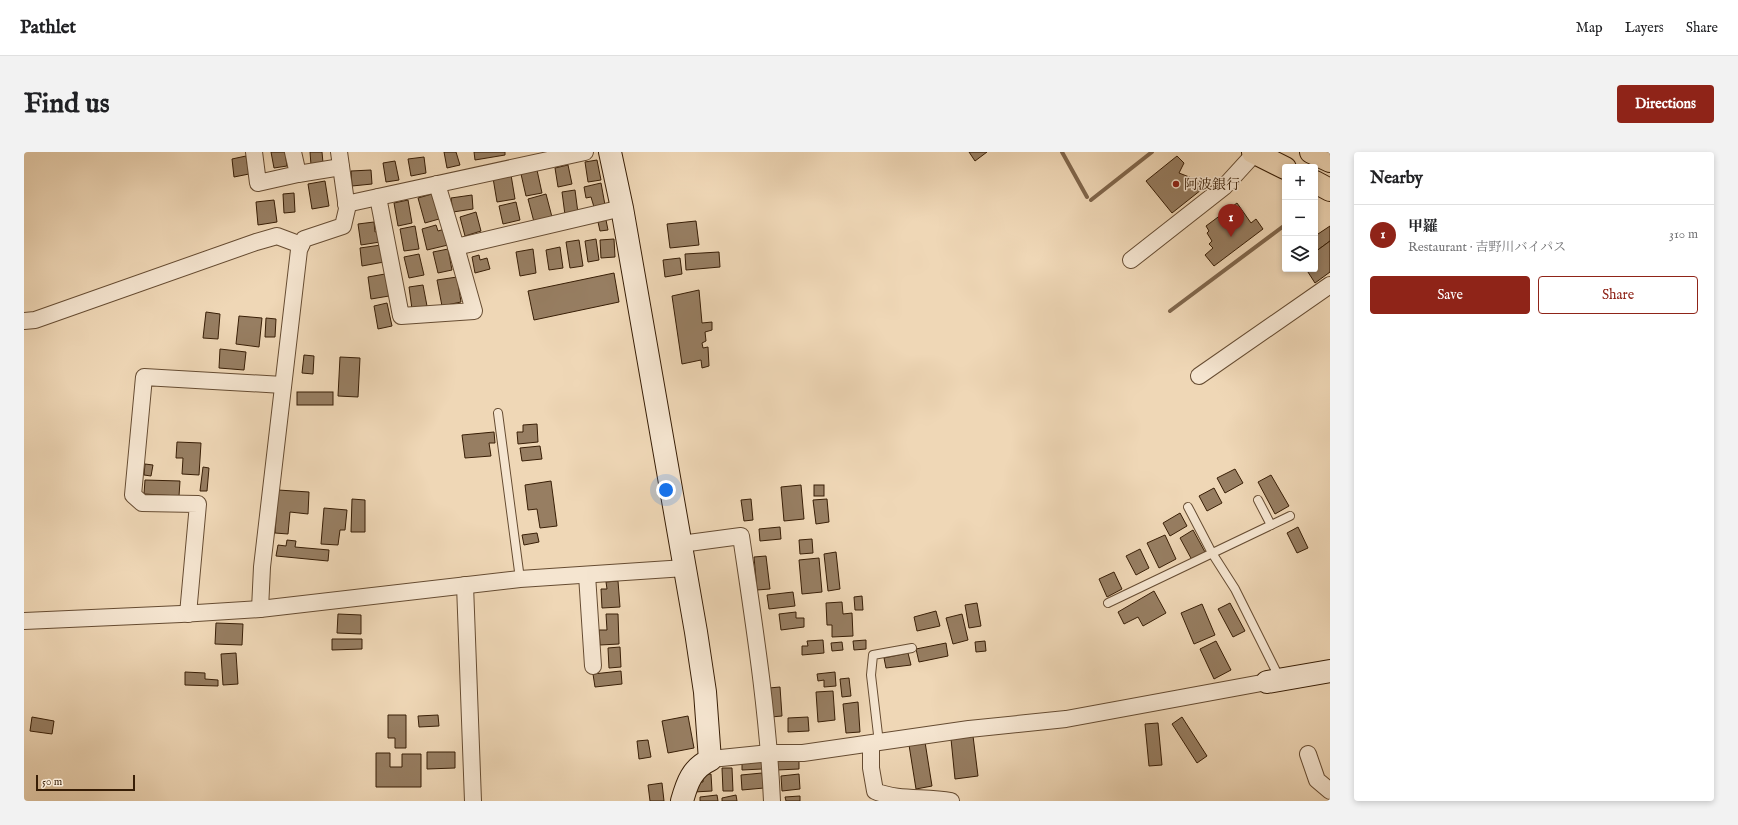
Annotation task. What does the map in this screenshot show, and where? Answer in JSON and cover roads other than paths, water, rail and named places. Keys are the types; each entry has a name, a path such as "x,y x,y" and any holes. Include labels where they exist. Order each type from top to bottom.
{"highway":[{"path":"1254,152 1282,166"},
{"path":"1311,152 1330,161"},
{"path":"1318,184 1330,190"}],"street":[{"path":"254,152 258,183 298,174 340,160 347,208 343,226 304,239 299,250 262,567 260,609"},
{"path":"293,152 298,174"},
{"path":"346,204 584,152"},
{"path":"610,152 622,208 685,568 705,692 711,759"},
{"path":"1131,260 1224,187 1254,152"},
{"path":"378,197 400,316 474,311 437,184"},
{"path":"456,248 622,208"},
{"path":"24,321 35,320 256,242 277,236 301,245"},
{"path":"1199,376 1330,285"},
{"path":"188,614 198,504 142,503 133,494 144,377 283,385"},
{"path":"681,544 741,536 757,642 770,753 772,801"},
{"path":"24,621 188,614 260,609 520,579 685,568"},
{"path":"587,574 593,666"},
{"path":"465,585 473,801"},
{"path":"682,801 686,786 694,771 711,759 770,753 803,753 969,729 1066,719 1330,671"},
{"path":"875,743 871,768 875,791 896,799 938,799 951,801"},
{"path":"1308,754 1317,780 1330,791"}],"lane":[{"path":"498,413 520,579"},
{"path":"1258,500 1272,525"},
{"path":"1188,507 1212,553 1234,589 1274,681"},
{"path":"1108,602 1290,516"},
{"path":"875,743 871,675 873,655 912,648"}],"waterway":[{"path":"1062,152 1087,197"},
{"path":"1091,200 1152,152"},
{"path":"1170,311 1282,227"}],"place":[{"name":"阿波銀行","path":"1176,184"},
{"name":"甲羅","path":"1231,237"}]}
